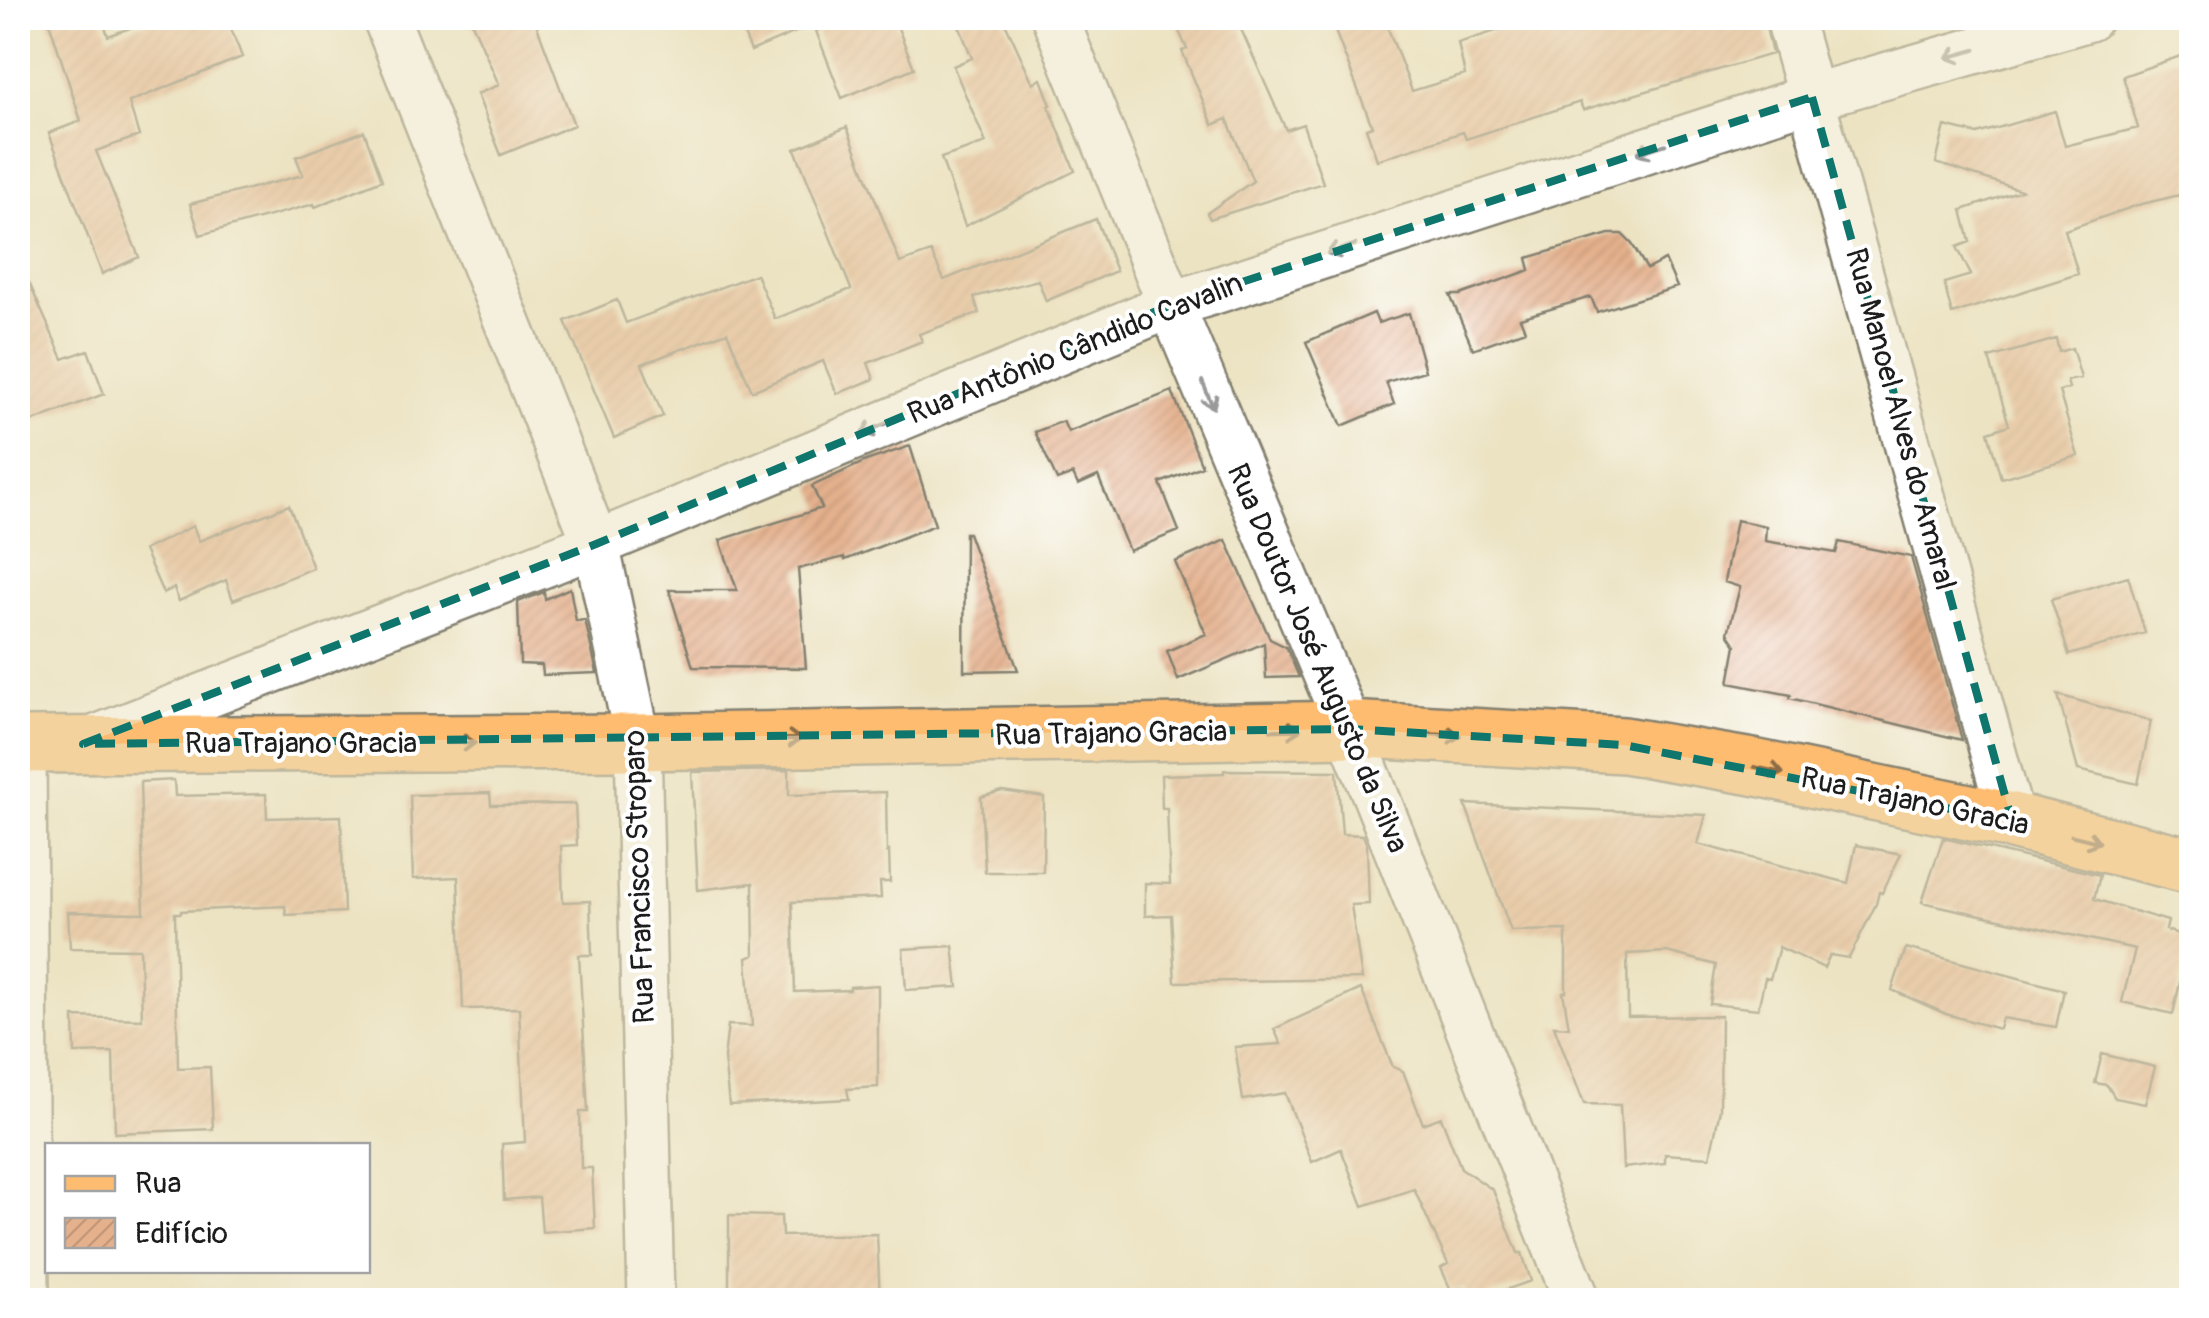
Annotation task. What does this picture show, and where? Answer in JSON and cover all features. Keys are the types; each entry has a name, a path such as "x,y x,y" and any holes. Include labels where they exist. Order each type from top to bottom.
{"main road":[{"name":"Rua Trajano Gracia","path":"20,745 638,742 1349,729 1624,745 1753,767 2012,821 2192,866"}],"street":[{"name":"Rua Francisco Stroparo","path":"386,18 596,544 638,742 651,1300"},
{"name":"Rua Doutor José Augusto da Silva","path":"1056,18 1349,729 1577,1300"},
{"name":"Rua Manoel Alves do Amaral","path":"1789,18 2012,821"},
{"name":"Rua Antônio Cândido Cavalin","path":"83,744 596,544 1171,304 1812,97 2088,18"},
{"path":"20,745 26,1300"}],"highlighted area":[{"path":"1812,97 2012,821 1624,745 1349,729 83,744 596,544 1171,305"}],"building":[{"path":"48,18 102,18 108,36 158,18 227,18 242,57 129,102 139,136 96,151 139,257 102,274 49,133 81,121"},
{"path":"470,18 534,18 574,125 501,155 477,94 499,85"},
{"path":"737,18 829,18 751,51"},
{"path":"849,18 894,18 914,68 842,98 816,31"},
{"path":"956,18 1003,18 1033,83 1041,79 1075,171 965,226 941,158 986,143 953,66 972,58"},
{"path":"1173,18 1236,18 1286,130 1303,124 1323,183 1210,219 1207,213 1253,181 1227,119 1213,125 1182,51 1187,49"},
{"path":"1330,18 1384,18 1412,91 1465,75 1458,43 1537,18 1764,18 1772,54 1583,110 1580,102 1466,139 1463,132 1377,160 1366,128 1372,126"},
{"path":"2192,52 2192,192 2138,205 2065,230 2078,274 1952,314 1944,283 1971,275 1957,247 1970,242 1962,210 2021,190 1936,163 1945,126 1977,134 2055,111 2065,146 2138,128 2123,76"},
{"path":"847,127 900,263 931,252 944,280 1096,219 1116,271 1046,301 1038,280 974,297 979,313 919,334 922,341 868,363 874,379 837,394 823,361 752,391 727,332 642,364 663,416 614,438 565,321 617,300 626,323 756,274 775,319 851,289 795,149"},
{"path":"364,131 382,180 315,207 314,204 200,235 190,204 303,175 296,157"},
{"path":"1609,234 1622,234 1647,269 1665,260 1677,287 1597,312 1591,297 1520,318 1525,330 1473,349 1450,295 1530,270 1527,258"},
{"path":"18,258 63,359 88,350 104,394 18,427"},
{"path":"1374,313 1378,323 1409,313 1425,371 1386,382 1394,404 1342,426 1306,342"},
{"path":"2056,339 2059,352 2072,348 2081,378 2067,381 2069,388 2059,391 2078,456 2001,478 1988,432 2009,425 1989,358"},
{"path":"1172,391 1202,466 1160,483 1179,531 1129,551 1098,476 1078,485 1073,474 1057,480 1035,432 1063,421 1068,432"},
{"path":"910,446 935,525 845,560 844,557 798,569 806,668 693,667 669,590 737,590 720,540 822,508 812,486"},
{"path":"289,505 313,568 233,600 226,580 179,601 174,588 163,593 144,550 193,526 199,541"},
{"path":"1736,520 1766,526 1765,541 1836,553 1839,542 1911,557 1962,740 1790,698 1791,695 1729,683 1736,645 1728,633 1740,587 1724,582"},
{"path":"968,533 1018,670 964,671"},
{"path":"1226,540 1270,639 1286,647 1299,677 1266,678 1264,643 1178,680 1167,651 1206,634 1175,562"},
{"path":"2128,576 2145,633 2069,655 2051,599"},
{"path":"570,588 576,621 585,620 597,673 543,675 542,665 520,664 518,602 544,592 545,599"},
{"path":"2058,695 2151,721 2138,784 2078,770"},
{"path":"789,770 789,795 886,792 890,882 880,882 881,898 792,902 795,992 878,985 878,1087 847,1089 849,1099 729,1105 724,1058 728,1025 752,1026 747,958 754,955 753,883 698,890 692,772"},
{"path":"1224,770 1337,771 1342,834 1363,835 1367,845 1369,904 1351,905 1362,979 1175,982 1171,915 1145,916 1145,883 1170,884 1167,808 1162,808 1161,775"},
{"path":"174,780 175,796 266,794 267,818 341,816 344,912 286,915 285,906 175,913 178,1068 210,1067 213,1129 115,1133 113,1052 75,1053 74,1017 142,1019 140,949 70,948 68,912 144,913 140,782"},
{"path":"1002,791 1044,797 1043,872 985,872 981,797"},
{"path":"490,793 491,805 575,804 577,845 561,846 563,902 590,901 592,955 579,955 588,1112 580,1112 581,1168 592,1168 595,1228 542,1232 539,1197 504,1200 502,1144 525,1142 519,1008 463,1009 458,877 413,879 410,795"},
{"path":"1465,804 1706,815 1698,844 1848,883 1856,845 1901,854 1849,958 1830,955 1824,968 1779,947 1770,979 1765,978 1758,1009 1710,1004 1716,965 1667,952 1627,954 1628,1017 1721,1016 1720,1109 1710,1157 1665,1154 1665,1163 1623,1168 1620,1105 1584,1104 1554,1026 1569,1027 1563,992 1566,930 1511,931"},
{"path":"1943,838 2100,875 2094,899 2168,921 2166,930 2190,938 2173,1014 2122,1002 2135,949 1922,902"},
{"path":"953,946 958,987 906,990 903,949"},
{"path":"1906,948 2064,990 2056,1027 2002,1018 1999,1029 1946,1014 1892,990"},
{"path":"1361,989 1393,1067 1403,1071 1423,1124 1441,1117 1461,1168 1493,1190 1531,1281 1477,1300 1469,1300 1463,1288 1451,1290 1441,1268 1448,1264 1414,1189 1363,1206 1341,1149 1312,1162 1285,1093 1243,1100 1235,1047 1281,1044 1274,1029"},
{"path":"2102,1054 2155,1067 2145,1104 2115,1098 2107,1085 2095,1083"},
{"path":"729,1215 781,1216 782,1236 877,1234 880,1300 729,1300"}]}
